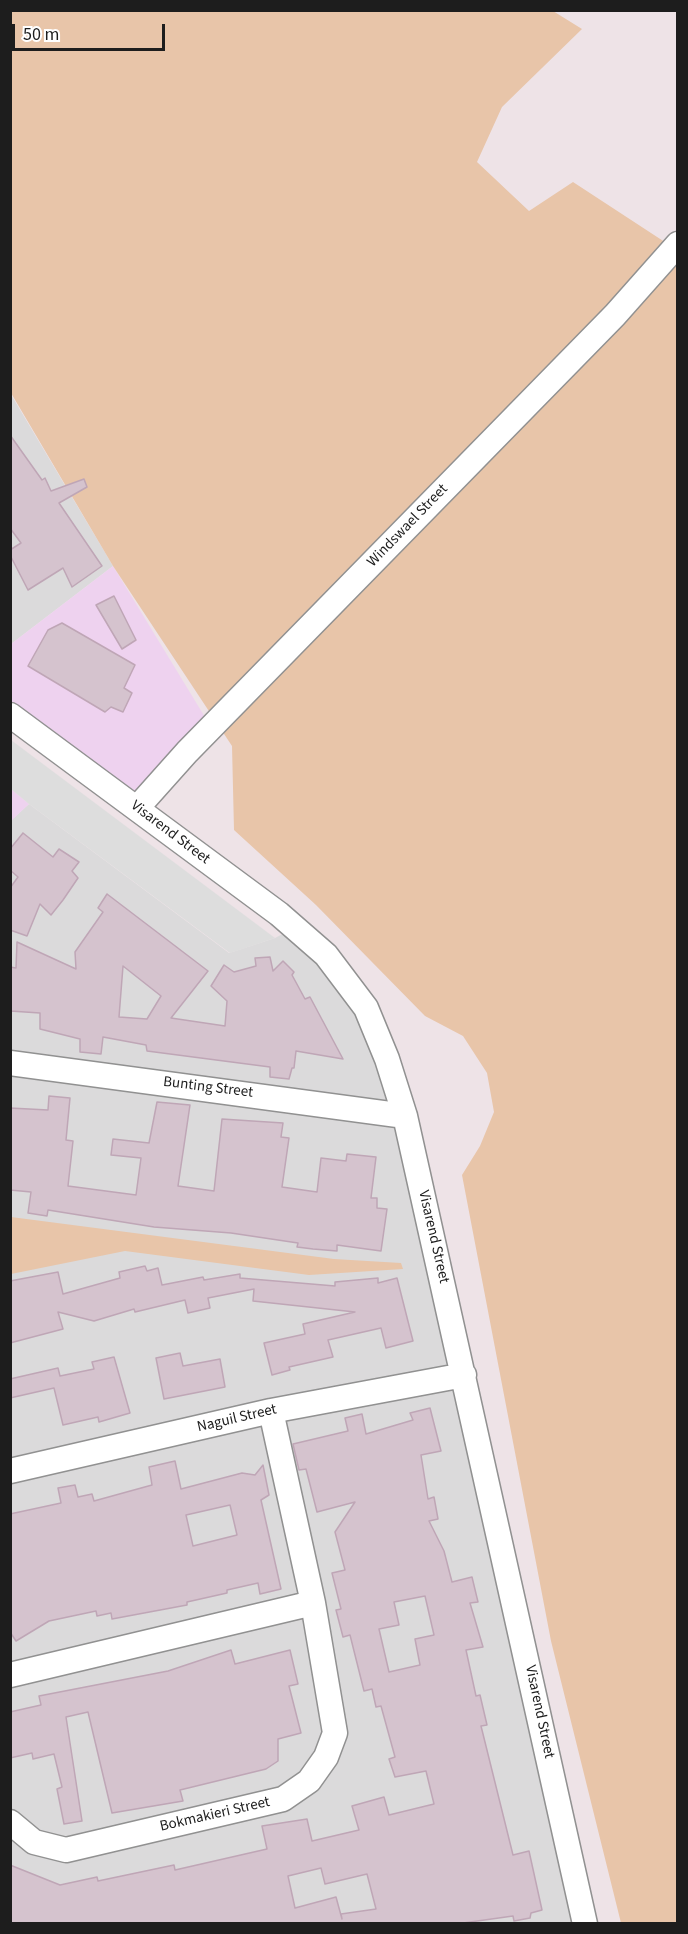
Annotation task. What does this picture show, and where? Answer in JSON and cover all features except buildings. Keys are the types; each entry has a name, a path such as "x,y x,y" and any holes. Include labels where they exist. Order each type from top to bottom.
{"street":[{"name":"Windswael Street","path":"137,808 187,752 615,315 678,244"},
{"name":"Visarend Street","path":"10,715 279,914 326,955 366,1008 387,1059 405,1116 585,1923"},
{"name":"Bunting Street","path":"10,1063 405,1116"},
{"name":"Naguil Street","path":"10,1471 270,1411 464,1375"},
{"name":"Bokmakieri Street","path":"10,1822 34,1842 66,1850 284,1799 309,1780 326,1757 334,1733 313,1603 270,1411"},
{"path":"10,1675 313,1603"}],"shaded area":[{"path":"10,11 553,11 582,29 502,107 477,162 529,211 573,182 677,250 677,1923 621,1923 551,1641 462,1175 480,1146 494,1112 487,1073 463,1036 425,1016 316,905 234,830 232,746 113,566 11,393"},
{"path":"10,393 113,566 11,644 10,644"},
{"path":"113,566 211,727 137,808 11,715 11,644"},
{"path":"10,740 275,938 230,953 29,804 11,789"},
{"path":"11,789 29,804 11,821"},
{"path":"29,804 229,953 275,938 294,928 387,1059 585,1923 11,1924 10,821"},
{"path":"11,1217 334,1259 401,1263 403,1269 309,1275 125,1251 11,1274"}]}
